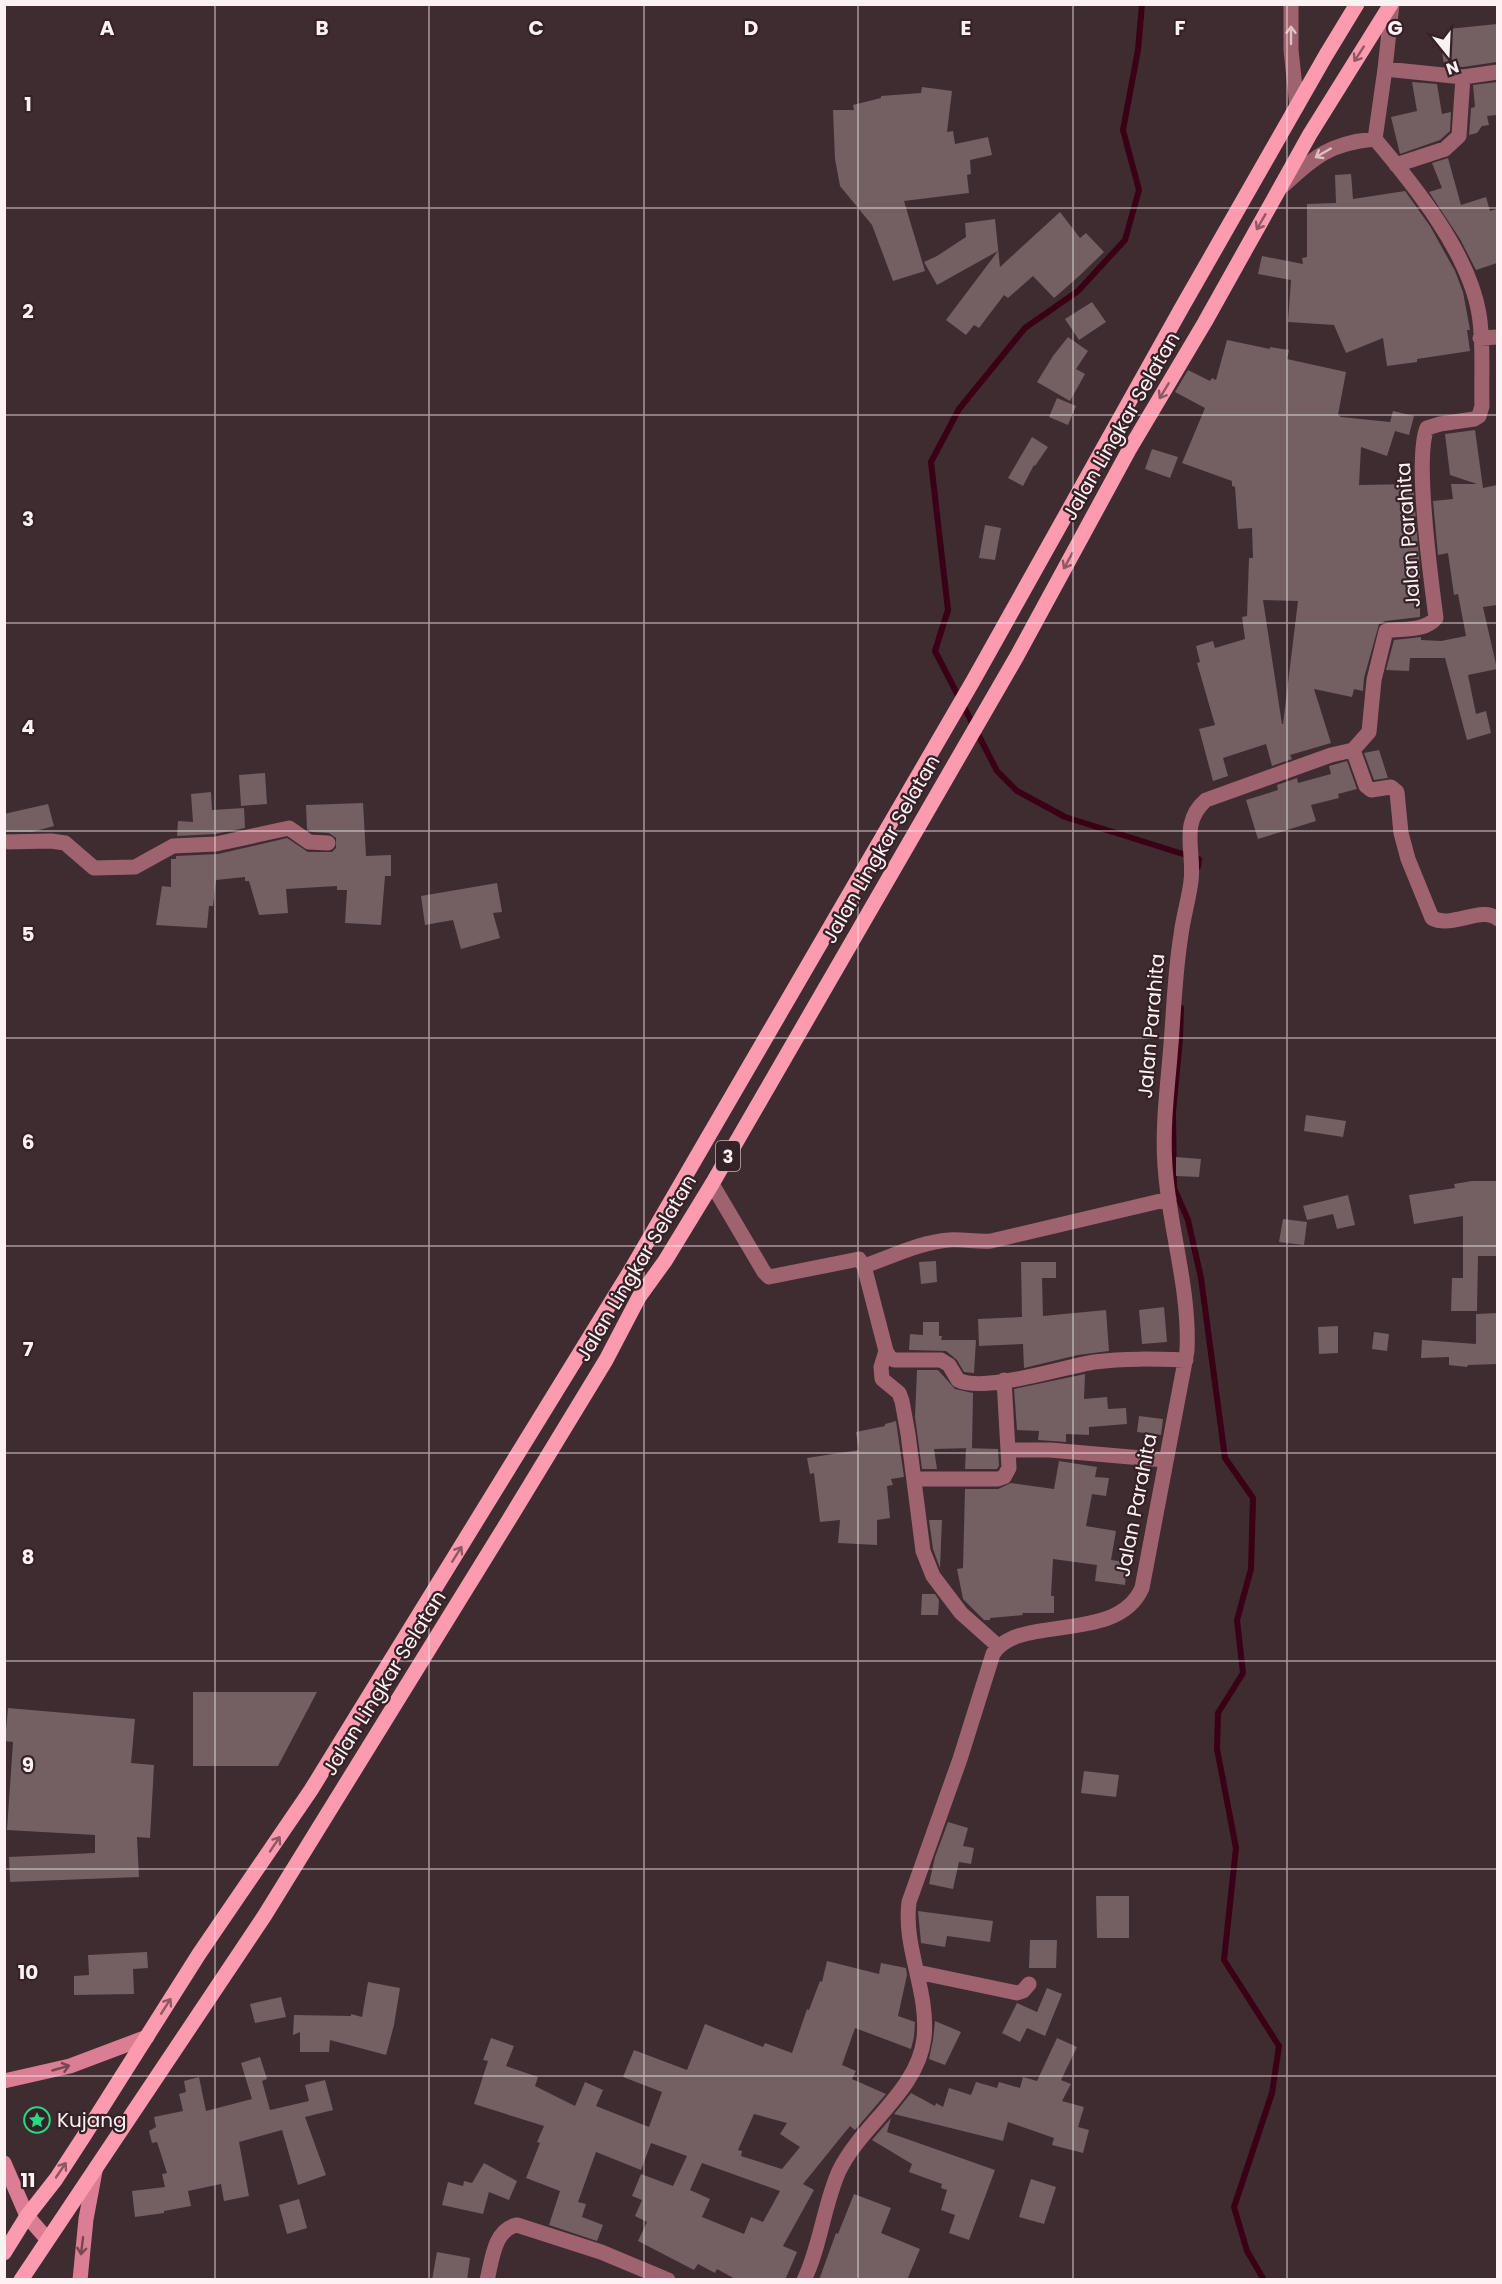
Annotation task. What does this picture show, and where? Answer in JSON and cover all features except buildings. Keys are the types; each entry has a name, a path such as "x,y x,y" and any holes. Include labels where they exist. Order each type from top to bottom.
{"main road":[{"name":"Jalan Lingkar Selatan","path":"4,2253 27,2216 56,2179 199,1954 317,1780 561,1384 689,1170 973,681 1153,358 1357,4"},
{"name":"Jalan Lingkar Selatan","path":"21,2280 95,2171 127,2117 264,1915 334,1804 600,1370 639,1297 665,1261 712,1184 1017,656 1129,450 1346,74 1391,4"},
{"path":"689,1170 712,1184"}],"street":[{"path":"1291,4 1291,50 1297,106"},
{"path":"1281,188 1307,163 1338,145 1353,141 1375,140 1391,4"},
{"path":"1385,69 1463,76 1497,72"},
{"path":"1396,165 1445,149 1459,136 1463,76"},
{"name":"Jalan Parahita","path":"998,1646 1011,1638 1109,1617 1130,1606 1142,1588 1186,1360 1188,1323 1169,1199 1164,1142 1167,1079 1180,934 1191,883 1190,822 1206,800 1331,755 1353,750 1369,732 1374,680 1386,631 1414,628 1431,623 1436,618 1423,476 1424,435 1427,428 1434,425 1474,419 1479,416 1482,406 1479,313 1469,282 1455,252 1418,192 1375,140"},
{"path":"1480,338 1497,337"},
{"path":"1353,750 1366,786 1371,790 1391,787 1397,792 1401,833 1408,859 1432,918 1449,922 1492,914 1497,919"},
{"path":"4,842 65,843 94,868 135,867 173,846 216,844 289,828 309,842 328,843"},
{"path":"712,1184 769,1277 859,1259 864,1266 886,1351 894,1360 933,1359 945,1362 958,1380 964,1383 1004,1380 1109,1360 1186,1360"},
{"path":"864,1266 927,1244 951,1240 971,1243 992,1241 1169,1199"},
{"path":"804,2280 839,2171 866,2132 902,2088 921,2053 925,2022 908,1927 911,1891 938,1823 993,1654 998,1646 962,1613 933,1575 923,1551 908,1434 899,1393 882,1379 881,1367 886,1351"},
{"path":"914,1479 998,1479 1004,1477 1009,1468 1004,1380"},
{"path":"1008,1450 1050,1450 1165,1460"},
{"path":"917,1972 1017,1993 1023,1991 1029,1984"},
{"path":"4,2081 70,2066 147,2037"},
{"path":"4,2163 27,2216 47,2239"},
{"path":"80,2280 86,2219 95,2171"},
{"path":"487,2280 502,2233 517,2225 601,2252 668,2280"}],"waterway":[{"path":"1142,4 1138,50 1123,130 1139,190 1125,240 1078,291 1025,328 959,409 931,462 948,610 935,651 997,771 1017,791 1065,817 1199,859 1198,867"},
{"path":"1181,1008 1173,1112 1174,1188 1188,1220 1201,1278 1225,1458 1253,1498 1251,1569 1237,1620 1243,1673 1218,1713 1217,1749 1236,1848 1224,1960 1279,2046 1272,2093 1234,2207 1247,2251 1264,2280"}],"place":[{"name":"Kujang","path":"37,2120"}]}
